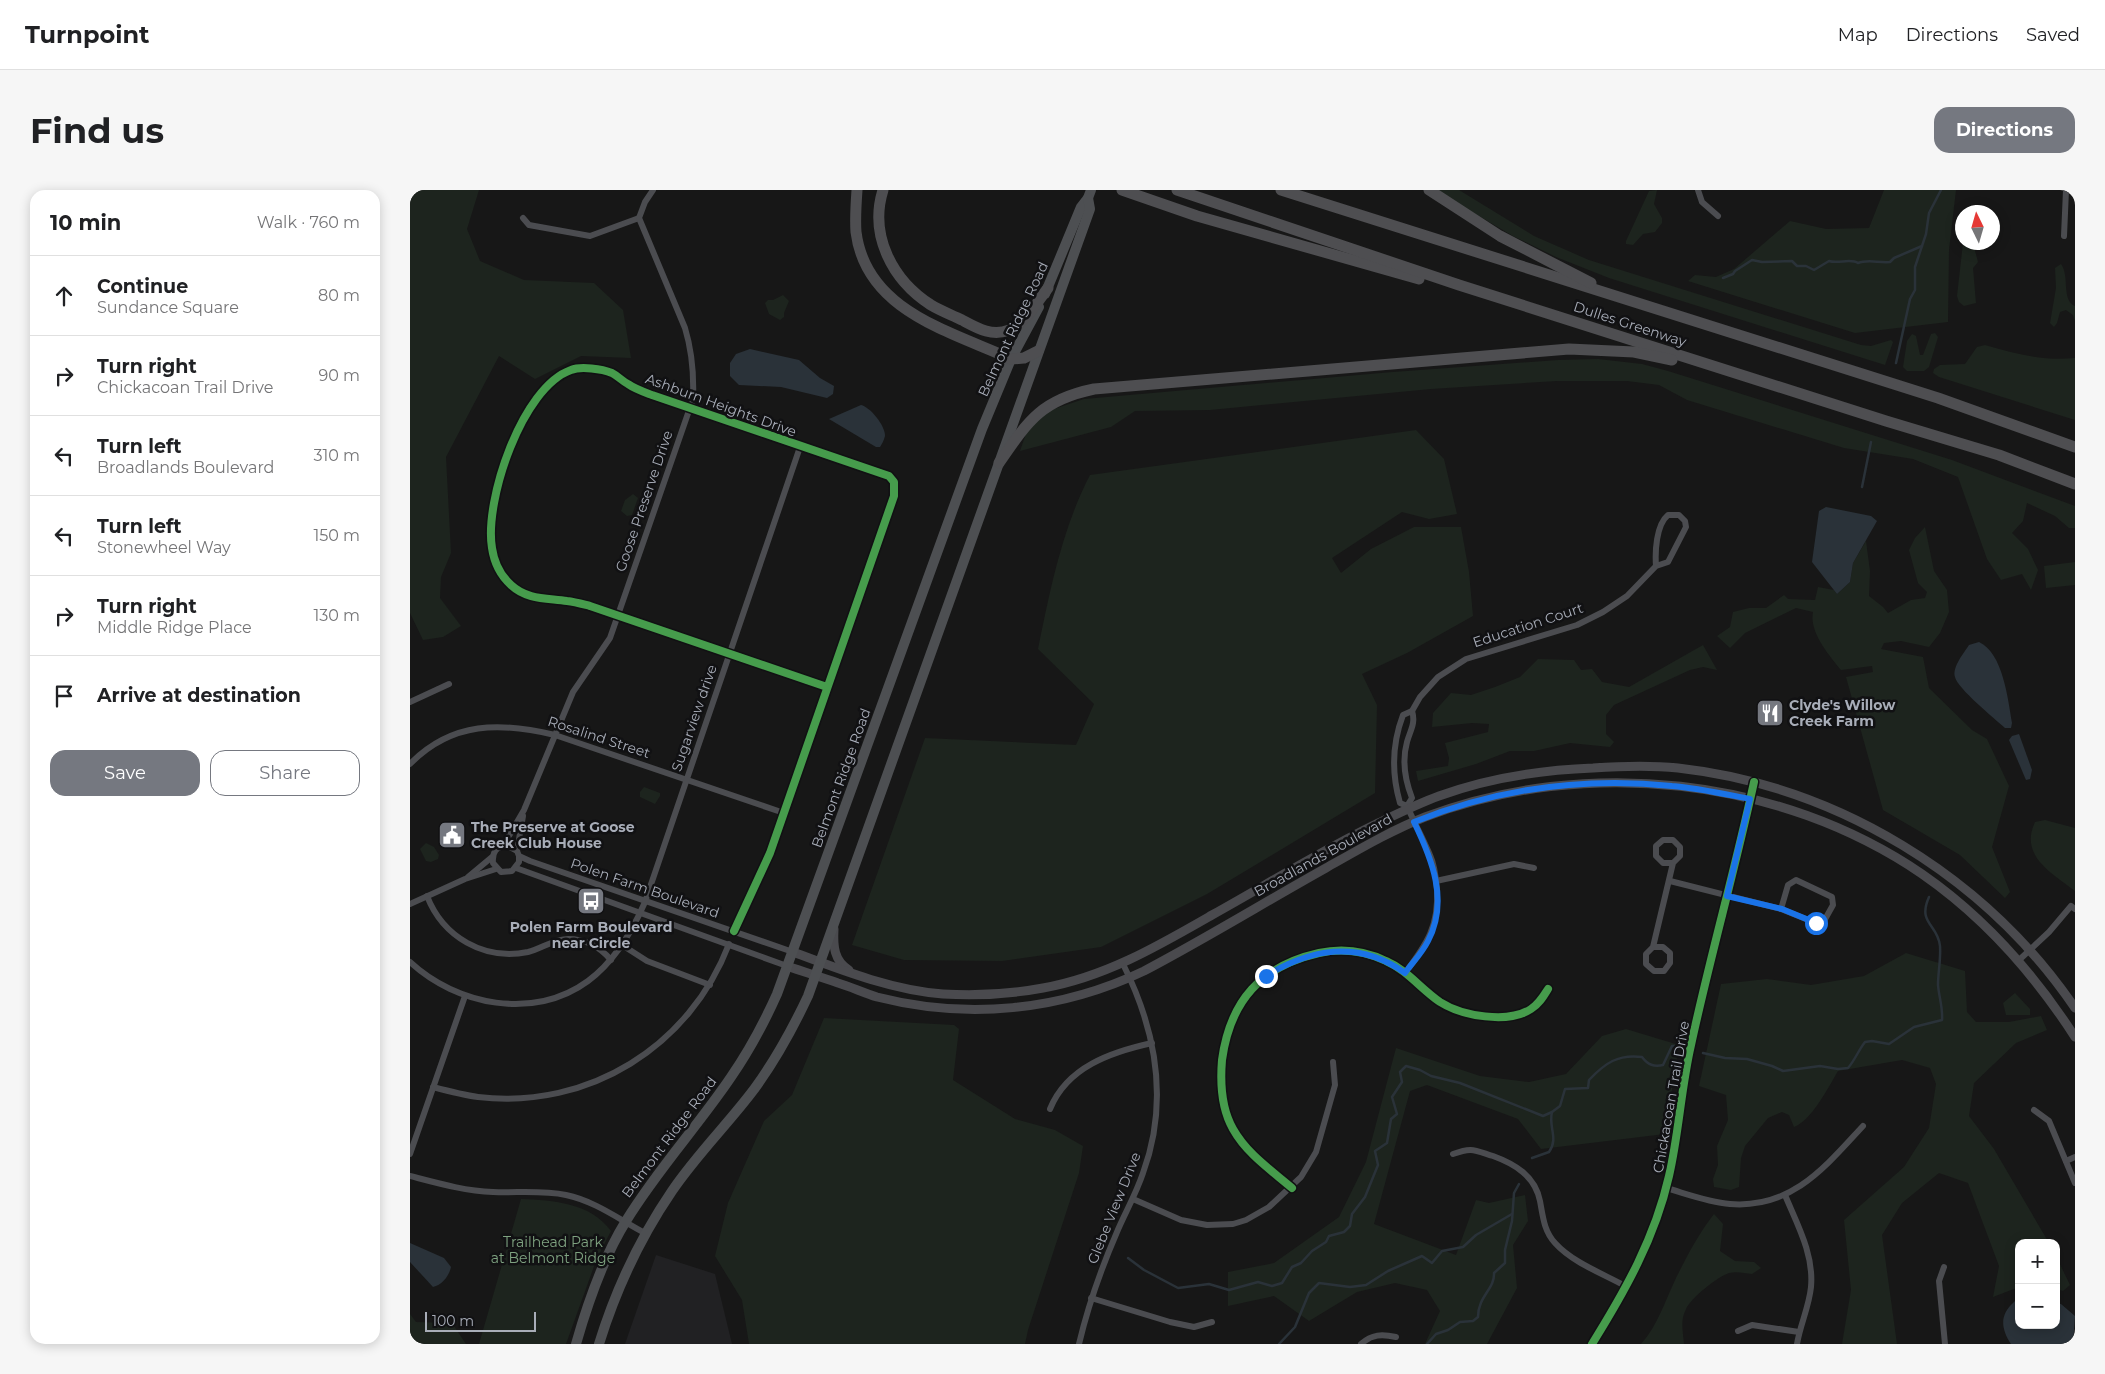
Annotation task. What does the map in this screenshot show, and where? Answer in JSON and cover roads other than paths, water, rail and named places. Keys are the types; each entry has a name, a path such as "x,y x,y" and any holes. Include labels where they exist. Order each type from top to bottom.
{"highway":[{"path":"857,190 856,232 860,250 880,288 896,304 918,318 1011,359 1024,358 1038,351"},
{"path":"883,190 879,219 881,238 885,251 898,275 931,305 983,330 1003,332 1019,324 1048,288"},
{"path":"1122,190 1197,216 1426,281 1459,285"},
{"name":"Dulles Greenway","path":"1177,190 1459,285 1999,455 2075,484"},
{"name":"Dulles Greenway","path":"1281,190 1938,398 2075,447"},
{"path":"1429,190 1500,236 1614,296"},
{"path":"999,463 1025,426 1040,411 1077,392 1108,387 1569,349 1634,352 1666,358 1798,393"},
{"path":"1938,398 2004,415 2075,442"}],"main road":[{"name":"Belmont Ridge Road","path":"576,1344 597,1282 625,1222 664,1163 731,1078 767,1017 793,952 982,429 1011,359 1048,288 1081,207 1090,194"},
{"name":"Belmont Ridge Road","path":"599,1344 611,1307 645,1233 673,1189 755,1088 794,1025 816,976 880,791 1090,209 1090,194"},
{"name":"Broadlands Boulevard","path":"793,952 891,985 936,993 993,994 1044,988 1070,982 1123,964 1318,855 1408,808 1437,797 1488,782 1536,772 1631,766 1678,768 1754,782 1832,808 1920,855 1942,870 1982,904 2030,950 2056,980 2075,1008"},
{"name":"Broadlands Boulevard","path":"787,966 875,996 947,1009 992,1010 1049,1003 1077,996 1129,978 1172,956 1373,842 1414,822 1500,795 1590,783 1671,786 1750,799 1818,820 1875,847 1922,874 1984,926 2018,961 2049,998 2075,1037"},
{"path":"834,924 833,943 836,956 844,967 856,974"}],"street":[{"path":"523,218 530,225 590,236 639,218 652,190"},
{"path":"1698,190 1702,202 1718,216"},
{"path":"2064,236 2066,190"},
{"name":"Goose Preserve Drive","path":"524,810 573,692 610,638 693,399 694,375 690,345 685,328 639,218"},
{"name":"Ashburn Heights Drive","path":"734,931 762,873 784,813 895,488 894,482 888,476 689,408 629,385 612,373 591,369 572,369 554,379 538,396 520,425 503,466 493,509 491,537 495,564 510,584 524,594 538,598 574,602 618,615 827,687"},
{"name":"Sugarview drive","path":"640,912 800,446"},
{"name":"Education Court","path":"1408,808 1400,803 1397,792 1394,754 1396,735 1403,715 1412,711 1430,685 1450,668 1466,659 1556,632 1588,620 1627,596 1656,566 1668,562 1686,527 1685,521 1679,515 1668,515 1662,521 1655,555 1656,566"},
{"path":"410,702 449,684"},
{"path":"1405,973 1422,951 1433,928 1438,903 1436,881 1430,856 1408,808 1412,798 1406,778 1405,753 1415,720 1412,711"},
{"name":"Rosalind Street","path":"410,764 425,750 446,738 470,730 506,726 527,728 555,735 784,813"},
{"name":"Chickacoan Trail Drive","path":"1592,1344 1627,1287 1654,1228 1666,1188 1675,1148 1690,1046 1754,782"},
{"path":"410,904 466,879 502,846 524,810"},
{"path":"516,868 524,810"},
{"name":"Polen Farm Boulevard","path":"502,846 508,846 518,854 645,902 793,952"},
{"path":"492,857 496,869"},
{"path":"1653,947 1663,947 1670,953 1670,963 1664,971 1654,971 1646,964 1646,954 1653,947 1673,863"},
{"path":"1436,881 1514,864 1534,868"},
{"name":"Polen Farm Boulevard","path":"466,879 496,869 506,872 516,868 787,966"},
{"path":"1670,881 1782,909 1816,923 1821,923 1827,918 1834,901 1829,894 1796,880 1788,885 1782,909"},
{"path":"426,896 432,910 444,925 462,940 476,948 494,953 515,954 536,950 558,940 575,939 598,947 611,960"},
{"path":"2018,961 2073,908"},
{"path":"410,962 425,976 465,996 498,1004 552,998 587,982 611,960 637,923 640,912"},
{"path":"433,1087 478,1097 522,1097 572,1090 616,1072 654,1047 688,1014 710,985 720,967 729,944"},
{"path":"622,945 647,961 710,985"},
{"path":"1292,1188 1245,1146 1232,1127 1224,1106 1221,1079 1228,1030 1237,1008 1250,990 1266,976 1285,966 1316,954 1347,951 1368,954 1387,961 1442,1003 1468,1014 1482,1016 1509,1016 1530,1010 1540,1001 1548,989"},
{"name":"Glebe View Drive","path":"1079,1344 1092,1298 1108,1253 1133,1199 1146,1165 1154,1130 1157,1086 1152,1043 1145,1016 1123,964"},
{"path":"410,1154 465,996"},
{"path":"1050,1109 1056,1095 1072,1078 1086,1067 1125,1049 1152,1043"},
{"path":"1133,1199 1181,1220 1200,1224 1221,1225 1239,1222 1258,1215 1292,1188 1309,1165 1321,1138 1335,1085 1333,1062"},
{"path":"2034,1110 2049,1122 2075,1183"},
{"path":"1666,1188 1715,1202 1730,1204 1760,1202 1785,1195 1820,1172 1863,1126"},
{"path":"1453,1154 1468,1148 1517,1166 1532,1181 1544,1222 1554,1241 1569,1256 1627,1287"},
{"path":"2066,1161 2075,1157"},
{"path":"410,1176 445,1185 491,1192 566,1195 598,1207 645,1233"},
{"path":"1785,1195 1810,1261 1811,1289 1797,1344"},
{"path":"1944,1267 1939,1280 1946,1344"},
{"path":"1092,1298 1186,1326 1194,1327 1212,1322"},
{"path":"1738,1331 1752,1325 1799,1332"},
{"path":"1361,1344 1375,1336 1384,1334 1396,1337"}],"waterway":[{"path":"1896,363 1910,299 1915,290 1915,267 1926,234 1929,213 1941,190"},
{"path":"1723,278 1733,274 1752,260 1762,262 1792,261 1797,266 1806,266 1814,270 1829,261 1852,261 1858,263 1866,261 1890,262 1894,258 1922,246"},
{"path":"1862,487 1871,442"},
{"path":"1703,1053 1725,1058 1747,1059 1783,1071 1820,1066 1838,1069 1848,1068 1865,1042 1872,1041 1889,1044 1914,1027 1942,1020 1938,985 1940,946 1936,933 1925,913 1929,897"},
{"path":"1532,1158 1549,1152 1552,1147 1552,1112 1560,1106 1565,1089 1588,1088 1589,1080 1595,1074 1606,1064 1619,1058 1642,1057 1651,1065 1663,1065 1672,1046 1677,1046"},
{"path":"1128,1258 1144,1270 1178,1288 1209,1284 1229,1290 1258,1282 1272,1286 1282,1283 1292,1267 1301,1263 1312,1251 1326,1242 1329,1236 1344,1232 1350,1226 1352,1214 1365,1197 1378,1165 1375,1151 1387,1143 1391,1119 1397,1114 1392,1097 1402,1082 1400,1072 1406,1066 1431,1076 1460,1083 1543,1116 1552,1112"},
{"path":"1427,1344 1436,1334 1448,1330 1460,1322 1473,1321 1478,1317 1481,1304 1494,1279 1494,1273 1505,1263 1505,1250 1512,1221 1514,1193 1519,1184"},
{"path":"1279,1344 1295,1327 1309,1293 1319,1283 1350,1287 1366,1285 1388,1271 1422,1256 1432,1263 1442,1251 1463,1247 1476,1235 1512,1214"}],"place":[{"name":"Clyde's Willow Creek Farm","path":"1770,713"},
{"name":"The Preserve at Goose Creek Club House","path":"452,835"},
{"name":"Polen Farm Boulevard near Circle","path":"591,901"}],"park label":[{"name":"Trailhead Park at Belmont Ridge","path":"553,1250"}]}
